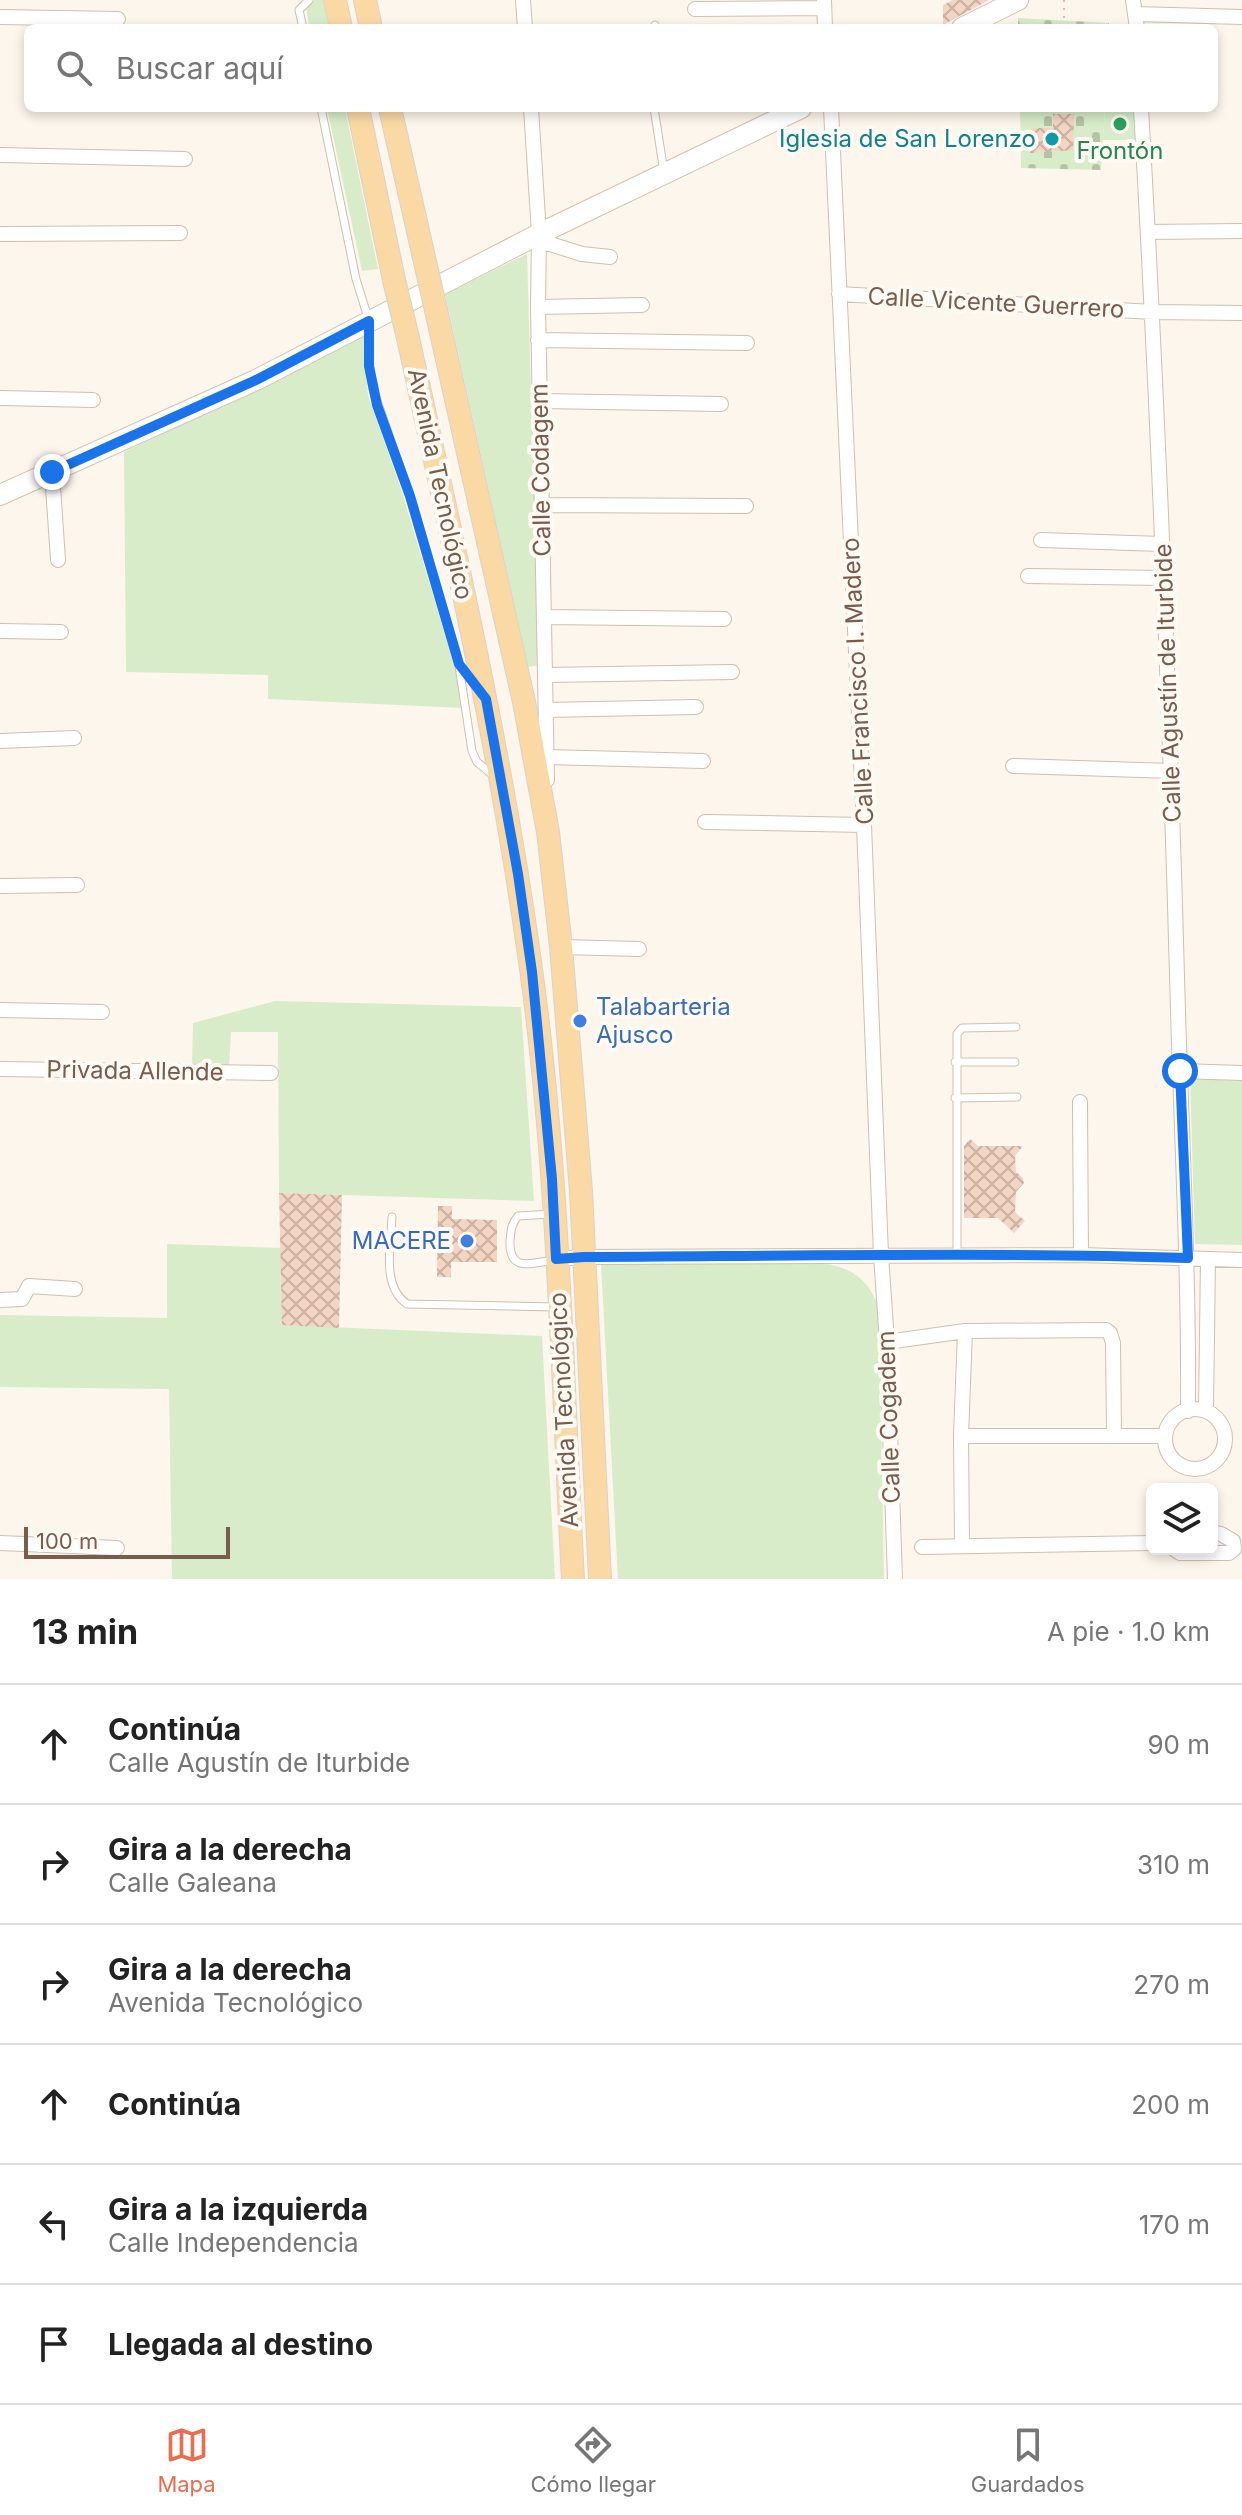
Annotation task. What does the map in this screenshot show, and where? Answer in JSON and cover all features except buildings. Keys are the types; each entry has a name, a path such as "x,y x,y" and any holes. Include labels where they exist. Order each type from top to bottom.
{"main road":[{"path":"335,0 340,24"},
{"path":"365,0 370,24"},
{"name":"Avenida Tecnológico","path":"359,112 486,699 532,972 554,1214 573,1579"},
{"name":"Avenida Tecnológico","path":"391,112 524,702 548,832 561,947 581,1191 600,1579"}],"street":[{"path":"523,0 525,24"},
{"path":"970,24 1018,0"},
{"path":"695,9 824,4 825,24"},
{"path":"1135,14 1242,17"},
{"path":"0,17 118,19"},
{"name":"Calle Codagem","path":"531,112 539,239 538,340 548,832"},
{"path":"0,495 256,380 793,112"},
{"name":"Calle Francisco I. Madero","path":"831,112 881,1255"},
{"name":"Calle Agustín de Iturbide","path":"1141,112 1153,312 1172,771 1188,1258 1188,1411"},
{"path":"0,155 185,159"},
{"path":"1148,232 1242,231"},
{"path":"0,234 180,233"},
{"path":"539,239 582,254 610,257"},
{"name":"Calle Vicente Guerrero","path":"839,294 1153,312 1242,313"},
{"path":"538,307 642,305"},
{"path":"538,340 747,343"},
{"path":"0,398 93,400"},
{"path":"540,401 721,404"},
{"path":"52,472 58,560"},
{"path":"541,505 746,506"},
{"path":"1041,540 1162,544"},
{"path":"1028,576 1163,578"},
{"path":"544,617 724,619"},
{"path":"0,631 61,632"},
{"path":"546,675 732,672"},
{"path":"546,710 696,707"},
{"path":"0,741 74,738"},
{"path":"546,757 703,761"},
{"path":"1013,766 1172,771"},
{"path":"705,822 864,825"},
{"path":"0,886 77,885"},
{"path":"561,947 639,949"},
{"path":"0,1010 102,1012"},
{"name":"Privada Allende","path":"0,1069 271,1073"},
{"path":"1180,1071 1242,1073"},
{"path":"1080,1102 1081,1255"},
{"name":"Calle Cogadem","path":"881,1255 895,1579"},
{"path":"556,1259 1081,1255 1242,1260"},
{"path":"1206,1410 1188,1411 1172,1420 1165,1436 1173,1460 1187,1468 1196,1469 1212,1464 1218,1459 1224,1440 1222,1426 1206,1410 1208,1259"},
{"path":"0,1300 22,1299 29,1286 75,1289"},
{"path":"887,1342 965,1331 1106,1330 1113,1343 1114,1436"},
{"path":"962,1546 961,1436 965,1331"},
{"path":"961,1436 1165,1436"},
{"path":"1224,1440 1242,1440"},
{"path":"1218,1534 1239,1546 1229,1553 1218,1553"},
{"path":"0,1543 117,1548"},
{"path":"922,1547 1146,1543"}],"lane":[{"path":"302,24 299,10 309,0"},
{"path":"322,112 356,279 369,321 369,366 373,389 410,496 459,664 472,751 482,768 501,781"},
{"path":"655,112 664,175"},
{"path":"459,664 486,699"},
{"path":"957,1255 955,1041 962,1028 1016,1027"},
{"path":"955,1062 1015,1062"},
{"path":"955,1098 1017,1097"},
{"path":"554,1214 518,1216 512,1222 510,1256 522,1264 556,1259"},
{"path":"392,1217 390,1273 399,1299 407,1304 559,1307"}],"path":[{"path":"1064,0 1064,24"}],"green space":[{"path":"304,0 323,0 328,24 309,24"},
{"path":"1018,18 1109,23 1109,24 1018,24"},
{"path":"328,112 346,112 378,269 362,271"},
{"path":"1020,112 1105,112 1101,170 1021,168"},
{"name":"Frontón","path":"1105,112 1135,112 1136,140 1103,140"},
{"path":"527,254 539,665 528,667 445,294"},
{"path":"364,336 368,396 400,486 454,665 463,708 268,699 268,675 126,672 124,452"},
{"path":"275,1001 521,1007 534,1201 279,1193 278,1032 231,1032 229,1067 192,1067 193,1023"},
{"path":"1190,1079 1242,1081 1242,1245 1195,1244"},
{"path":"167,1244 281,1248 283,1325 542,1336 555,1579 172,1579 169,1389 0,1387 0,1315 167,1318"},
{"path":"601,1264 827,1264 853,1273 865,1283 879,1307 884,1579 618,1579"}],"place":[{"name":"Frontón","path":"1120,124"},
{"name":"Iglesia de San Lorenzo","path":"1052,139"},
{"name":"Talabarteria Ajusco","path":"580,1021"},
{"name":"MACERE","path":"467,1241"}],"route":[{"path":"52,472 256,380 369,321 369,366 377,405 410,496 459,664 486,699 518,874 532,972 552,1179 556,1259 881,1255 1188,1258 1180,1071"}]}
